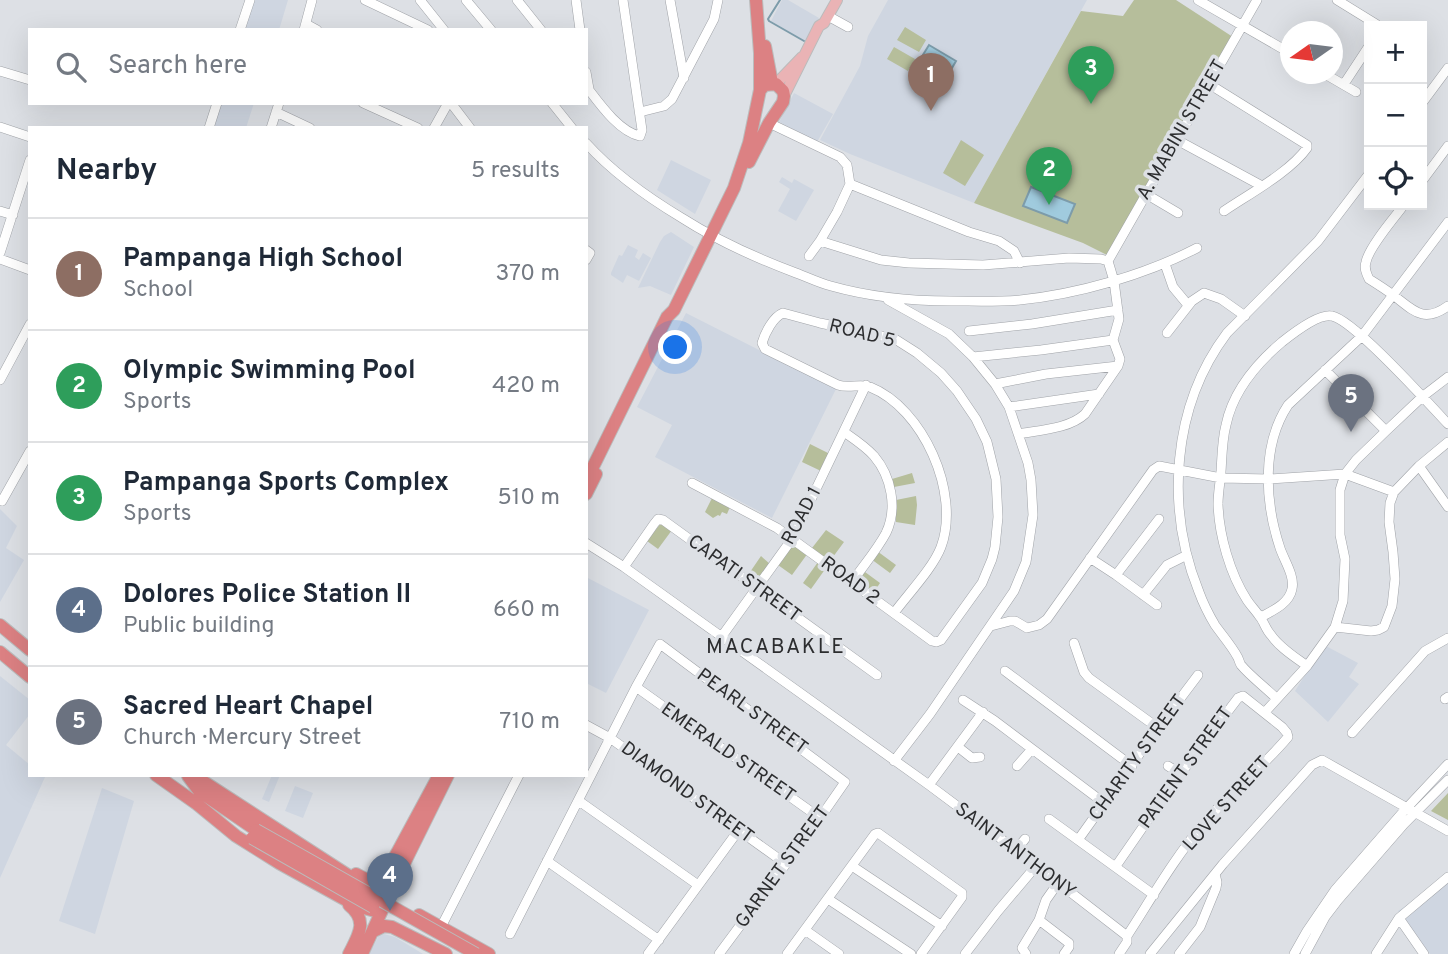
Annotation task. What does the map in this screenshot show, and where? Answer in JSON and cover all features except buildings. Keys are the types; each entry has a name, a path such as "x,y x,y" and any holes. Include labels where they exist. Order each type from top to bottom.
{"highway":[{"path":"756,0 774,84"},
{"path":"758,15 760,103 766,108 775,109 781,102"},
{"path":"588,477 738,179 759,94 765,85 774,84 782,89 781,102 738,179"},
{"path":"588,490 673,320 674,310"},
{"path":"0,625 28,648"},
{"path":"0,652 28,675"},
{"path":"159,777 236,836 337,896 375,911 385,903"},
{"path":"190,777 200,790 254,834 342,890 459,954"},
{"path":"193,777 339,868 385,903 441,927 489,954"},
{"path":"339,868 368,880 382,879 438,777"},
{"path":"362,954 447,777"},
{"path":"197,804 476,954"},
{"path":"357,906 362,905 369,897 365,886"},
{"path":"337,896 355,910 361,923 349,954"},
{"path":"372,932 384,926 391,927 431,949 446,954"},
{"path":"431,949 441,927"}],"main road":[{"path":"824,20 820,18 829,0"},
{"path":"781,102 804,55 837,0"},
{"path":"774,84 804,55"}],"street":[{"path":"241,28 250,0"},
{"path":"305,27 313,0"},
{"path":"365,0 424,28"},
{"path":"420,0 442,28"},
{"path":"467,0 489,28"},
{"path":"517,0 539,28"},
{"path":"576,0 580,28"},
{"path":"588,88 623,128 638,136 642,134 623,0"},
{"path":"670,0 684,78"},
{"path":"640,112 668,103 714,19 718,0"},
{"path":"1198,0 1280,47"},
{"name":"A. MABINI STREET","path":"1108,261 1257,0"},
{"path":"1337,0 1371,21"},
{"path":"824,20 848,27"},
{"path":"1356,92 1344,84 1364,54"},
{"path":"1427,96 1448,68"},
{"path":"0,71 28,79"},
{"path":"1209,84 1307,145 1304,152 1262,186 1224,211"},
{"path":"210,126 216,105"},
{"path":"367,105 414,126"},
{"path":"435,126 448,105"},
{"path":"451,105 468,126"},
{"path":"554,105 570,126"},
{"path":"272,126 278,108 307,126"},
{"path":"769,123 841,157 848,165 850,184 837,212 809,256"},
{"path":"0,127 28,136"},
{"path":"1177,140 1262,186"},
{"path":"588,145 628,183 710,236 759,259 830,286 883,298 932,301 1012,300 1115,281 1165,264 1197,248"},
{"path":"1427,175 1446,152"},
{"path":"0,253 28,166"},
{"path":"1276,698 1241,665 1199,593 1187,555 1180,519 1178,470 1185,426 1199,379 1216,346 1318,241 1364,181"},
{"path":"850,184 969,232 999,241 1014,251 1020,263"},
{"path":"1146,194 1178,213"},
{"path":"1401,210 1369,253 1365,271 1369,279 1413,311 1423,315 1433,314 1448,306"},
{"path":"0,211 13,215"},
{"path":"1261,617 1280,607 1293,588 1272,517 1269,479 1272,439 1280,417 1288,405 1362,336 1448,222"},
{"path":"820,241 881,260 909,263 970,265 1069,258 1108,261 1115,281 1119,319 1113,340 1120,359 1118,366 1080,419 1065,425 1018,434"},
{"path":"0,260 28,269"},
{"path":"1165,264 1173,287 1188,305"},
{"path":"1167,333 1188,305 1205,293 1221,299 1245,316"},
{"path":"883,298 949,334 995,384 1009,407 1028,463 1033,515 1027,562 1014,591 898,764"},
{"path":"969,331 1118,310"},
{"name":"ROAD 5","path":"866,385 841,387 765,349 762,341 778,315 785,313 892,337 941,373 976,419 987,442 996,479 998,517 992,559 982,583 941,640 932,641"},
{"path":"1307,666 1271,636 1261,617 1248,603 1230,565 1220,525 1218,503 1224,437 1230,414 1245,382 1266,357 1295,331 1326,315 1337,317 1362,336 1448,424"},
{"path":"0,380 28,328"},
{"path":"973,357 1041,351 1113,340"},
{"path":"995,384 1046,374 1118,366"},
{"path":"1325,370 1385,432"},
{"path":"1265,712 1307,666 1335,627 1343,601 1345,559 1340,535 1340,491 1345,474 1356,460 1422,397 1448,377"},
{"path":"866,385 890,399 915,423 937,464 945,494 946,517 940,547 933,561 894,613"},
{"name":"ROAD 1","path":"722,636 792,539 866,385"},
{"path":"1009,407 1099,394"},
{"path":"844,432 875,457 892,496 891,520 886,532 852,582"},
{"path":"1335,627 1378,631 1384,627 1392,606 1395,579 1388,512 1394,492 1448,442"},
{"path":"1,501 28,454"},
{"path":"1002,611 1026,628 1044,622 1155,467 1163,466 1221,478 1269,479 1345,474 1394,492"},
{"path":"1419,466 1448,507"},
{"name":"ROAD 2","path":"692,483 765,521 932,641"},
{"name":"CAPATI STREET","path":"624,566 660,519 877,675"},
{"path":"1116,575 1159,520"},
{"name":"SAINT ANTHONY","path":"588,544 624,566 929,785 1126,936"},
{"path":"1143,596 1167,565 1187,555"},
{"path":"1090,558 1157,605"},
{"path":"991,626 1015,621"},
{"path":"1352,733 1425,651 1448,638"},
{"path":"1074,643 1084,673 1158,728"},
{"name":"PEARL STREET","path":"636,687 660,644 844,780"},
{"path":"1005,671 1132,766"},
{"name":"CHARITY STREET","path":"1078,840 1198,675"},
{"path":"510,934 636,687"},
{"name":"EMERALD STREET","path":"636,687 820,818"},
{"name":"PATIENT STREET","path":"1116,866 1172,785 1238,698 1243,696 1265,712"},
{"path":"963,699 1104,803"},
{"path":"929,785 983,712"},
{"name":"LOVE STREET","path":"1119,954 1127,942 1126,936 1201,826 1288,737 1282,727 1265,712"},
{"name":"DIAMOND STREET","path":"588,725 610,738 786,864"},
{"path":"958,747 972,758 980,757"},
{"path":"1017,766 1032,749"},
{"path":"1150,954 1215,874 1319,760 1448,831"},
{"path":"1305,954 1325,917 1448,764"},
{"path":"1168,766 1181,774"},
{"path":"441,927 518,777"},
{"name":"GARNET STREET","path":"719,954 820,818 845,783 844,780"},
{"path":"1294,954 1335,890 1412,810 1448,780"},
{"path":"579,801 698,885"},
{"path":"1049,820 1154,895"},
{"path":"648,954 738,831"},
{"path":"787,954 878,833 962,893 962,897 921,954"},
{"path":"1016,850 1025,839"},
{"path":"547,861 659,940"},
{"path":"852,866 942,926"},
{"path":"965,954 1036,866"},
{"path":"1179,954 1202,921 1216,888 1215,874"},
{"path":"1376,954 1399,918 1448,877"},
{"path":"1026,954 1021,948 1058,883"},
{"path":"828,899 911,954"},
{"path":"1399,918 1424,954"},
{"path":"1039,920 1069,943 1064,954"},
{"path":"805,930 825,950 839,954"}],"shaded area":[{"path":"254,0 288,0 280,28 246,28"},
{"path":"782,0 788,0 819,18 805,41 771,21"},
{"path":"888,0 1087,0 974,203 820,140 860,66 868,36"},
{"path":"794,93 833,114 817,142 779,122"},
{"path":"219,105 253,105 247,126 213,126"},
{"path":"671,160 711,180 695,214 657,190"},
{"path":"782,177 792,183 794,179 814,190 796,221 778,211 790,189 779,182"},
{"path":"671,232 694,247 671,295 650,286 638,288 660,242"},
{"path":"628,245 638,250 635,257 639,260 643,253 651,258 639,281 627,275 623,283 611,273 619,255 622,256"},
{"path":"686,313 836,389 772,518 655,457 672,425 637,407"},
{"path":"0,509 17,526 6,548 24,560 0,602"},
{"path":"588,578 649,610 606,693 588,684"},
{"path":"1324,645 1358,663 1349,677 1359,684 1328,722 1295,691"},
{"path":"0,676 28,698 28,717 6,745 28,763 28,777 45,777 0,878"},
{"path":"271,777 279,777 269,802 262,799"},
{"path":"295,786 313,793 303,818 285,811"},
{"path":"102,788 134,801 95,934 59,921"},
{"path":"1448,878 1448,954 1430,954 1398,911"},
{"path":"384,934 395,937 423,954 369,954 378,937"}],"green space":[{"path":"1134,0 1176,0 1236,39 1109,256 1083,243 974,203 1081,11 1123,16"},
{"path":"905,27 926,40 919,52 897,40"},
{"path":"894,47 915,59 908,71 887,59"},
{"path":"961,140 984,155 965,186 943,173"},
{"path":"810,444 830,454 821,471 802,462"},
{"path":"912,473 915,483 894,487 892,479"},
{"path":"916,496 915,525 896,522 896,500"},
{"path":"712,498 730,507 727,514 722,512 720,516 713,518 705,512"},
{"path":"661,523 672,530 658,549 647,541"},
{"path":"826,530 844,542 830,561 812,548"},
{"path":"793,543 808,553 792,575 778,565"},
{"path":"877,551 896,565 890,573 871,559"},
{"path":"761,556 770,564 759,580 756,580 748,575"},
{"path":"818,562 826,568 811,589 803,583"},
{"path":"865,572 880,583 874,592 859,580"},
{"path":"1448,793 1448,820 1431,811"}],"water":[{"path":"929,45 956,61 945,80 930,72 929,62 921,58"},
{"path":"1031,187 1075,204 1067,223 1023,206"}],"waterway":[{"path":"780,0 769,21 804,41"}],"place":[{"name":"Pampanga Sports Complex","path":"1091,104"},
{"name":"Pampanga High School","path":"931,111"},
{"name":"Olympic Swimming Pool","path":"1049,205"},
{"name":"Sacred Heart Chapel","path":"1351,432"},
{"name":"Dolores Police Station II","path":"390,911"}],"district":[{"name":"MACABAKLE","path":"776,647"}]}
